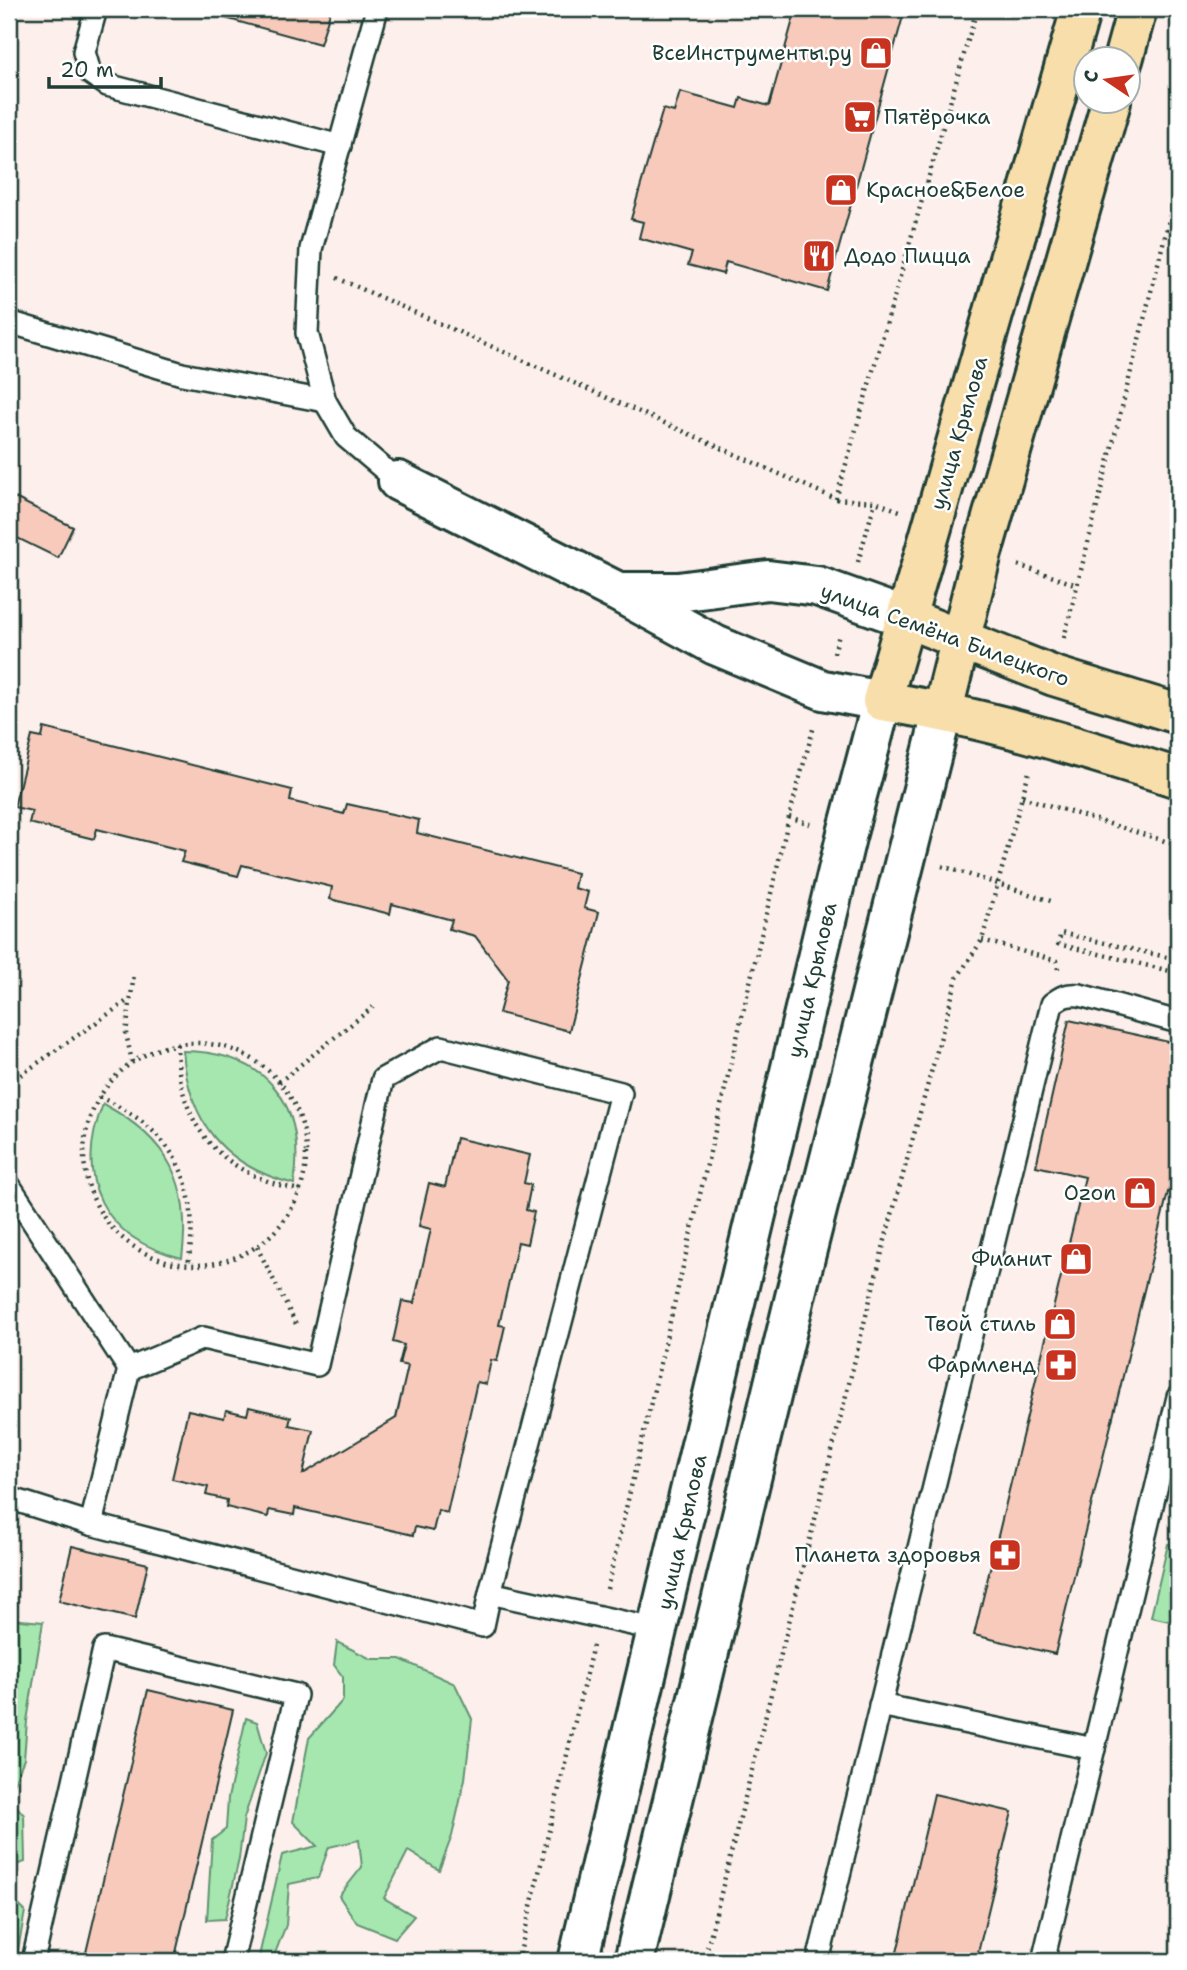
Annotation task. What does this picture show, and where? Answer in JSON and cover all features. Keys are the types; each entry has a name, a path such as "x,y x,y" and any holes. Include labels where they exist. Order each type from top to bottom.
{"main road":[{"name":"улица Крылова","path":"578,1961 846,837 882,701 1081,9"},
{"path":"1127,46 1137,9"},
{"path":"634,1961 793,1306 982,553 1107,116"},
{"name":"улица Семёна Билецкого","path":"398,481 618,592 678,592 768,580 817,586 961,638 1055,676 1178,714"},
{"path":"618,592 715,645 824,690 943,710 1040,734 1178,778"}],"lane":[{"path":"96,9 84,52 90,74 107,85 340,146"},
{"path":"377,9 312,249 307,333 325,401 346,437 398,481"},
{"path":"9,321 182,374 325,401"},
{"path":"818,1961 1052,1004 1062,996 1080,995 1178,1022"},
{"path":"9,1498 91,1524 483,1626 621,1093 442,1047 383,1079 317,1365 203,1338 129,1369"},
{"path":"9,1185 129,1369 91,1524"},
{"path":"1043,1961 1178,1397"},
{"path":"491,1593 659,1630"},
{"path":"33,1961 104,1649 296,1695 232,1961"},
{"path":"880,1705 1094,1749"}],"path":[{"path":"836,499 977,9"},
{"path":"1055,676 1178,184"},
{"path":"311,268 836,499 875,502 933,522"},
{"path":"518,1961 789,817 875,502"},
{"path":"982,553 1077,585"},
{"path":"704,1961 885,1240 957,978 982,940 1040,734"},
{"path":"1022,797 1178,845"},
{"path":"1178,940 1175,959 1061,933 1058,944 1178,973"},
{"path":"982,940 1057,961"},
{"path":"132,1062 126,1033 134,974"},
{"path":"9,1083 130,999"},
{"path":"279,1083 373,1007"},
{"path":"202,1043 226,1047 271,1072 287,1092 299,1115 305,1139 305,1165 300,1190 290,1212 275,1231 257,1247 236,1258 212,1265 163,1261 140,1251 119,1236 90,1195 85,1170 83,1145 89,1120 99,1097 114,1077 132,1062 153,1051 177,1044 202,1043"},
{"path":"177,1044 177,1070 182,1097 208,1142 227,1161 250,1175 274,1185 300,1190"},
{"path":"99,1097 123,1107 145,1122 164,1142 178,1164 188,1188 192,1214 188,1265"},
{"path":"257,1247 317,1365"}],"green space":[{"path":"183,1051 212,1054 237,1061 258,1072 274,1088 286,1107 294,1129 294,1184 248,1166 214,1138 193,1100"},
{"path":"103,1104 145,1132 171,1166 179,1186 183,1208 182,1258 155,1249 132,1237 114,1221 102,1202 94,1181 92,1157 95,1132"},
{"path":"1168,1544 1178,1547 1178,1623 1151,1617"},
{"path":"9,1619 43,1622 27,1721 24,1759 9,1795"},
{"path":"337,1642 371,1659 400,1659 455,1684 472,1719 465,1779 452,1836 439,1870 408,1851 384,1898 414,1916 395,1938 357,1923 339,1896 362,1867 359,1840 329,1847 318,1878 289,1884 286,1925 272,1961 258,1961 282,1855 317,1846 293,1822 309,1738 343,1700 343,1677 334,1665"},
{"path":"246,1718 257,1722 266,1753 244,1818 239,1859 225,1919 207,1920 212,1840 226,1829 228,1798"},
{"path":"9,1798 24,1815 25,1862 9,1867"},
{"path":"9,1896 25,1911 16,1961 9,1961"}],"building":[{"path":"226,9 331,9 320,44 225,18"},
{"path":"796,9 905,9 827,291 726,262 723,274 688,265 692,253 639,238 643,222 631,219 663,109 674,112 680,92 738,108 741,98 769,106"},
{"path":"9,495 73,527 58,558 9,534"},
{"path":"44,728 292,790 290,801 344,814 347,804 419,820 417,833 577,873 574,888 588,892 584,908 599,912 569,1031 499,1013 508,980 475,936 449,929 452,920 392,904 390,914 330,899 332,887 242,865 238,876 181,862 185,851 97,829 94,839 29,823 32,811 14,807 32,736 42,738"},
{"path":"1069,1020 1178,1044 1178,1195 1168,1192 1055,1654 974,1635 1085,1177 1036,1166"},
{"path":"456,1138 530,1155 524,1183 531,1185 526,1210 534,1212 527,1244 518,1242 499,1325 505,1326 497,1361 491,1360 486,1384 477,1382 447,1513 438,1510 433,1531 415,1527 413,1535 295,1508 294,1515 269,1510 268,1517 226,1507 227,1500 206,1495 208,1487 172,1479 188,1410 224,1418 226,1410 247,1415 249,1407 291,1417 289,1425 313,1430 303,1474 396,1418 408,1366 399,1364 404,1345 393,1342 402,1301 414,1303 431,1229 419,1226 429,1183 445,1187"},
{"path":"72,1546 148,1564 135,1619 59,1601"},
{"path":"148,1690 233,1710 174,1961 84,1961"},
{"path":"934,1794 1012,1812 976,1961 895,1961"}],"place":[{"name":"ВсеИнструменты.ру","path":"876,53"},
{"name":"Пятёрочка","path":"860,117"},
{"name":"Красное&Белое","path":"841,190"},
{"name":"Додо Пицца","path":"819,256"},
{"name":"Ozon","path":"1140,1193"},
{"name":"Фианит","path":"1076,1259"},
{"name":"Твой стиль","path":"1060,1324"},
{"name":"Фармленд","path":"1061,1365"},
{"name":"Планета здоровья","path":"1005,1555"}]}
